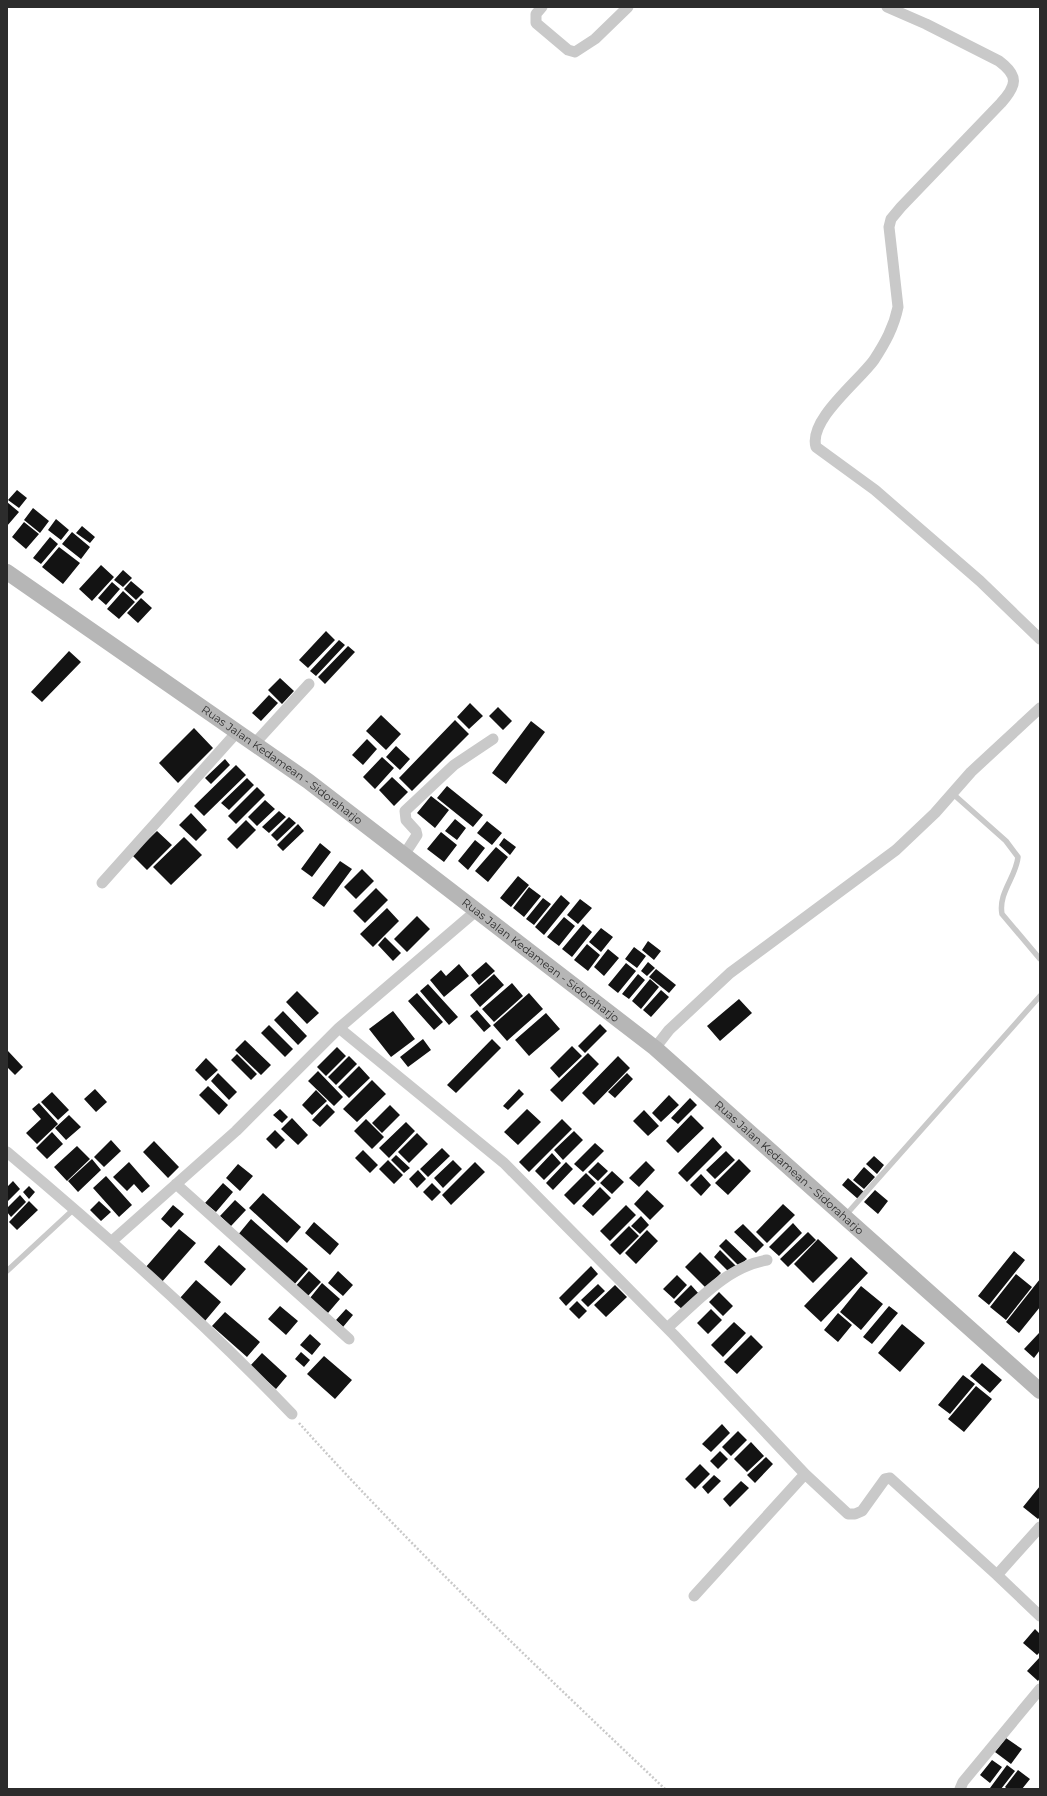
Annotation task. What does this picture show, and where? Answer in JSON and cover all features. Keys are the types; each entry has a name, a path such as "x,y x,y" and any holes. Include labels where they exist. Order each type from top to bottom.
{"main road":[{"name":"Ruas Jalan Kedamean - Sidoraharjo","path":"7,572 308,781 655,1048 1040,1391"}],"street":[{"path":"542,7 536,14 536,23 568,50 575,52 596,39 628,7"},
{"path":"887,7 926,24 999,61 1009,69 1014,80 1012,90 1001,103 901,206 892,219 889,238 898,307 896,318 891,332 873,361 826,415 817,429 814,439 816,446 875,490 980,581 1040,639"},
{"path":"255,743 310,684"},
{"path":"655,1048 669,1030 730,973 896,850 920,829 971,772 1040,708"},
{"path":"102,883 238,731"},
{"path":"404,855 417,835 416,831 406,820 405,811 454,764 493,739"},
{"path":"112,1241 236,1130 339,1028 476,911"},
{"path":"339,1028 504,1164 667,1328 805,1474 848,1514 862,1511 885,1479 890,1478 1040,1616"},
{"path":"7,1152 112,1241 249,1369 292,1414"},
{"path":"176,1184 349,1338"},
{"path":"667,1328 735,1270 752,1263 767,1260"},
{"path":"694,1596 805,1474"},
{"path":"997,1575 1040,1527"},
{"path":"960,1789 963,1782 1040,1689"}],"lane":[{"path":"952,793 1006,841 1018,857 1017,867 1004,894 1001,906 1002,914 1040,959"},
{"path":"844,1216 1040,996"},
{"path":"7,1271 74,1209"}],"path":[{"path":"292,1414 358,1487 528,1658 664,1789"}],"building":[{"path":"17,490 27,498 19,508 8,500"},
{"path":"7,502 19,512 7,526"},
{"path":"33,508 49,521 40,533 24,520"},
{"path":"56,519 69,530 61,540 48,530"},
{"path":"24,522 39,534 26,549 12,537"},
{"path":"82,526 95,537 90,543 76,533"},
{"path":"72,532 90,547 81,559 62,544"},
{"path":"50,537 58,544 41,564 33,558"},
{"path":"59,547 80,563 63,584 42,567"},
{"path":"101,565 114,577 92,601 79,589"},
{"path":"123,570 132,578 123,587 114,580"},
{"path":"131,581 144,592 136,600 124,589"},
{"path":"112,582 120,589 106,605 98,598"},
{"path":"123,591 135,602 119,619 107,609"},
{"path":"141,598 152,608 138,623 127,613"},
{"path":"326,631 335,640 308,668 299,660"},
{"path":"339,640 345,645 316,676 310,671"},
{"path":"348,646 355,652 325,684 318,677"},
{"path":"69,651 81,662 42,702 31,692"},
{"path":"280,678 294,691 282,704 268,690"},
{"path":"269,695 278,703 261,721 252,713"},
{"path":"470,703 483,716 469,729 457,717"},
{"path":"498,707 512,721 503,730 489,716"},
{"path":"381,715 401,734 386,750 366,731"},
{"path":"455,720 469,734 412,791 399,778"},
{"path":"531,721 545,732 506,784 492,773"},
{"path":"194,728 213,748 178,783 159,763"},
{"path":"367,739 377,749 363,765 352,755"},
{"path":"396,746 410,759 400,770 386,757"},
{"path":"382,757 394,768 375,789 363,777"},
{"path":"225,759 230,765 211,784 205,778"},
{"path":"236,765 246,775 204,816 194,806"},
{"path":"392,777 408,792 394,806 379,790"},
{"path":"247,778 254,785 229,810 221,803"},
{"path":"447,786 483,815 473,827 437,798"},
{"path":"257,787 265,795 236,824 228,816"},
{"path":"431,796 449,810 435,828 417,813"},
{"path":"265,800 275,809 257,826 248,817"},
{"path":"279,811 286,817 269,833 262,827"},
{"path":"191,813 207,830 196,841 179,825"},
{"path":"289,817 296,823 277,841 271,835"},
{"path":"455,819 466,828 457,840 445,831"},
{"path":"246,820 256,830 237,849 227,839"},
{"path":"487,821 502,833 492,845 477,833"},
{"path":"298,824 304,831 283,851 277,845"},
{"path":"157,831 172,845 147,870 132,855"},
{"path":"441,832 457,845 444,862 427,849"},
{"path":"184,837 202,855 171,885 153,867"},
{"path":"504,838 516,847 510,855 499,845"},
{"path":"475,840 485,848 468,870 458,861"},
{"path":"320,843 331,852 312,877 301,869"},
{"path":"496,847 508,857 488,882 475,871"},
{"path":"340,861 352,869 324,907 312,898"},
{"path":"362,869 374,881 356,899 344,887"},
{"path":"518,876 529,885 511,907 500,898"},
{"path":"529,887 541,896 524,917 513,908"},
{"path":"376,888 388,900 365,923 353,911"},
{"path":"561,895 570,903 544,935 535,927"},
{"path":"543,898 551,904 534,925 526,919"},
{"path":"580,899 592,908 578,924 567,915"},
{"path":"387,908 399,921 373,947 360,934"},
{"path":"417,916 430,929 407,952 394,939"},
{"path":"564,917 575,926 559,946 547,937"},
{"path":"583,924 592,932 572,957 562,949"},
{"path":"601,928 613,937 601,952 589,942"},
{"path":"385,937 401,953 393,961 378,945"},
{"path":"648,941 661,951 654,960 642,950"},
{"path":"587,944 600,955 588,971 574,960"},
{"path":"634,947 646,956 637,968 625,959"},
{"path":"608,949 619,958 604,976 594,967"},
{"path":"486,962 495,971 479,985 471,975"},
{"path":"648,962 655,968 647,976 641,971"},
{"path":"626,963 636,971 618,993 608,985"},
{"path":"459,964 469,976 444,997 430,980 441,970 446,976"},
{"path":"656,969 676,985 669,993 649,977"},
{"path":"494,974 504,985 480,1007 470,995"},
{"path":"638,974 645,980 629,999 622,994"},
{"path":"650,979 659,987 641,1009 632,1001"},
{"path":"512,983 523,996 494,1022 482,1009"},
{"path":"428,984 458,1017 449,1025 420,991"},
{"path":"661,990 669,997 651,1017 643,1010"},
{"path":"297,991 319,1013 307,1024 286,1002"},
{"path":"417,993 443,1022 434,1030 408,1001"},
{"path":"529,993 543,1009 507,1041 493,1025"},
{"path":"739,999 752,1013 720,1041 707,1026"},
{"path":"477,1010 491,1026 484,1032 470,1016"},
{"path":"283,1011 307,1036 298,1045 274,1020"},
{"path":"393,1011 415,1039 391,1057 369,1029"},
{"path":"546,1013 560,1029 529,1056 515,1040"},
{"path":"600,1024 607,1031 585,1053 578,1046"},
{"path":"269,1025 293,1049 285,1057 261,1033"},
{"path":"423,1039 431,1050 408,1067 400,1057"},
{"path":"492,1039 501,1048 456,1093 447,1085"},
{"path":"245,1040 271,1065 261,1075 235,1050"},
{"path":"572,1046 582,1056 559,1078 550,1068"},
{"path":"337,1047 346,1056 326,1076 317,1067"},
{"path":"8,1051 23,1067 15,1075 7,1067"},
{"path":"588,1053 599,1064 562,1102 550,1090"},
{"path":"237,1054 257,1074 251,1080 231,1060"},
{"path":"349,1056 357,1064 336,1085 328,1077"},
{"path":"618,1056 630,1068 594,1105 582,1093"},
{"path":"206,1058 218,1070 206,1081 195,1070"},
{"path":"359,1066 370,1078 349,1098 338,1087"},
{"path":"318,1071 343,1097 334,1106 308,1081"},
{"path":"218,1073 237,1092 229,1100 211,1081"},
{"path":"627,1073 633,1079 615,1098 608,1092"},
{"path":"372,1080 386,1094 357,1122 343,1109"},
{"path":"208,1086 228,1105 219,1115 199,1095"},
{"path":"95,1089 107,1102 96,1112 84,1099"},
{"path":"519,1089 524,1094 508,1110 503,1106"},
{"path":"316,1090 327,1101 312,1115 302,1105"},
{"path":"52,1092 69,1110 58,1120 41,1102"},
{"path":"669,1095 679,1105 661,1122 652,1113"},
{"path":"690,1098 697,1105 678,1124 671,1118"},
{"path":"39,1103 58,1124 37,1144 26,1133 41,1119 32,1109"},
{"path":"327,1104 335,1112 320,1127 312,1120"},
{"path":"390,1105 400,1115 382,1133 372,1123"},
{"path":"280,1109 288,1117 282,1123 273,1115"},
{"path":"527,1109 541,1122 518,1145 504,1132"},
{"path":"644,1110 659,1126 648,1136 633,1121"},
{"path":"69,1115 81,1127 66,1140 55,1128"},
{"path":"691,1115 704,1128 678,1153 666,1141"},
{"path":"292,1118 308,1135 298,1145 281,1129"},
{"path":"366,1119 384,1137 372,1149 354,1131"},
{"path":"562,1119 572,1129 529,1172 519,1162"},
{"path":"406,1122 415,1131 389,1158 379,1148"},
{"path":"275,1130 285,1140 276,1149 266,1139"},
{"path":"574,1131 583,1140 563,1160 554,1150"},
{"path":"52,1132 63,1144 47,1159 36,1148"},
{"path":"417,1133 428,1144 409,1163 398,1152"},
{"path":"713,1137 722,1147 687,1182 678,1173"},
{"path":"111,1140 121,1151 104,1167 94,1157"},
{"path":"154,1141 179,1167 168,1178 143,1152"},
{"path":"595,1143 604,1151 583,1172 574,1164"},
{"path":"77,1146 90,1159 67,1181 54,1167"},
{"path":"442,1148 450,1156 428,1177 420,1169"},
{"path":"363,1150 378,1165 370,1173 355,1158"},
{"path":"726,1151 735,1160 715,1179 706,1170"},
{"path":"552,1153 561,1163 544,1180 535,1171"},
{"path":"396,1155 410,1168 404,1173 391,1160"},
{"path":"874,1156 884,1165 877,1174 866,1164"},
{"path":"92,1159 101,1170 78,1192 68,1181"},
{"path":"739,1159 751,1171 728,1195 715,1183"},
{"path":"388,1160 403,1175 394,1184 379,1169"},
{"path":"453,1160 462,1169 443,1188 434,1178"},
{"path":"646,1161 655,1170 639,1187 629,1178"},
{"path":"129,1162 150,1186 142,1193 134,1184 127,1191 113,1177"},
{"path":"475,1162 485,1172 451,1205 442,1195"},
{"path":"566,1162 573,1169 553,1190 546,1183"},
{"path":"598,1162 608,1171 598,1181 588,1172"},
{"path":"238,1164 253,1176 240,1191 226,1178"},
{"path":"864,1167 875,1177 864,1189 853,1180"},
{"path":"418,1170 426,1179 417,1188 409,1179"},
{"path":"612,1171 624,1182 612,1194 600,1183"},
{"path":"586,1173 596,1183 574,1205 564,1195"},
{"path":"701,1174 711,1185 701,1196 690,1185"},
{"path":"106,1176 132,1205 119,1217 93,1188"},
{"path":"848,1178 864,1192 858,1199 842,1185"},
{"path":"13,1181 20,1189 7,1202 7,1187"},
{"path":"223,1183 233,1192 216,1212 205,1203"},
{"path":"432,1183 441,1192 432,1201 423,1192"},
{"path":"29,1186 35,1192 29,1199 23,1192"},
{"path":"600,1187 611,1198 593,1216 582,1206"},
{"path":"647,1190 664,1206 650,1220 634,1204"},
{"path":"875,1190 888,1201 878,1214 864,1202"},
{"path":"263,1193 301,1227 287,1243 249,1208"},
{"path":"20,1195 26,1202 11,1217 7,1212 7,1208"},
{"path":"235,1200 246,1210 231,1226 220,1216"},
{"path":"29,1201 38,1210 17,1230 9,1222"},
{"path":"99,1201 111,1212 101,1221 90,1210"},
{"path":"783,1204 795,1215 767,1243 756,1232"},
{"path":"173,1205 184,1214 171,1228 161,1219"},
{"path":"626,1205 636,1215 610,1241 600,1231"},
{"path":"641,1216 649,1225 640,1234 631,1226"},
{"path":"251,1219 308,1269 293,1286 237,1236"},
{"path":"314,1222 339,1244 330,1255 305,1233"},
{"path":"793,1223 802,1233 779,1256 769,1247"},
{"path":"743,1224 764,1245 756,1253 734,1232"},
{"path":"629,1226 639,1236 620,1255 610,1245"},
{"path":"179,1229 196,1243 161,1283 145,1268"},
{"path":"647,1230 658,1241 636,1264 625,1253"},
{"path":"808,1232 816,1240 788,1267 780,1259"},
{"path":"726,1239 747,1259 739,1266 719,1246"},
{"path":"818,1239 838,1258 813,1283 794,1264"},
{"path":"219,1245 246,1269 231,1286 204,1262"},
{"path":"720,1250 736,1266 730,1273 714,1257"},
{"path":"1014,1251 1025,1260 989,1305 978,1296"},
{"path":"700,1252 721,1273 706,1288 685,1267"},
{"path":"851,1257 868,1273 821,1322 804,1306"},
{"path":"591,1266 598,1274 566,1306 559,1298"},
{"path":"309,1271 321,1282 306,1298 294,1288"},
{"path":"338,1271 353,1285 343,1296 328,1283"},
{"path":"1016,1274 1032,1287 1006,1320 990,1307"},
{"path":"677,1275 687,1285 674,1299 663,1289"},
{"path":"1040,1279 1040,1307 1019,1333 1006,1322"},
{"path":"196,1280 221,1302 205,1321 180,1298"},
{"path":"322,1283 340,1299 328,1313 310,1298"},
{"path":"598,1284 605,1291 588,1307 581,1300"},
{"path":"615,1285 627,1297 606,1317 594,1305"},
{"path":"691,1285 699,1294 683,1310 674,1302"},
{"path":"861,1286 883,1304 861,1330 840,1312"},
{"path":"719,1292 733,1306 723,1316 709,1302"},
{"path":"577,1301 587,1311 579,1319 569,1309"},
{"path":"280,1306 298,1321 286,1335 268,1319"},
{"path":"889,1306 898,1313 872,1344 863,1337"},
{"path":"346,1309 353,1315 343,1327 336,1320"},
{"path":"711,1309 722,1320 708,1334 697,1323"},
{"path":"225,1312 260,1342 247,1357 212,1326"},
{"path":"838,1313 852,1325 838,1342 824,1330"},
{"path":"734,1322 746,1333 723,1357 711,1345"},
{"path":"902,1324 925,1343 900,1372 878,1353"},
{"path":"1039,1333 1040,1350 1034,1358 1024,1349"},
{"path":"310,1334 321,1344 312,1355 300,1345"},
{"path":"751,1335 763,1347 737,1374 724,1362"},
{"path":"301,1352 310,1360 304,1367 295,1359"},
{"path":"262,1353 287,1376 276,1389 250,1366"},
{"path":"324,1356 352,1380 335,1399 307,1374"},
{"path":"982,1363 1002,1380 990,1393 970,1376"},
{"path":"963,1375 975,1384 950,1414 938,1405"},
{"path":"976,1386 992,1399 964,1432 948,1419"},
{"path":"722,1424 730,1433 711,1452 702,1444"},
{"path":"738,1431 747,1440 731,1456 722,1447"},
{"path":"751,1442 764,1456 747,1472 734,1459"},
{"path":"720,1451 728,1459 718,1469 710,1461"},
{"path":"766,1457 773,1464 755,1483 747,1475"},
{"path":"700,1464 710,1474 695,1489 685,1479"},
{"path":"714,1475 721,1481 708,1494 702,1487"},
{"path":"741,1481 749,1488 730,1507 723,1499"},
{"path":"1040,1486 1040,1517 1038,1519 1023,1507"},
{"path":"1035,1629 1040,1634 1040,1652 1037,1655 1023,1643"},
{"path":"1040,1657 1040,1678 1038,1681 1027,1671"},
{"path":"1006,1738 1022,1749 1011,1764 995,1752"},
{"path":"992,1760 1002,1767 990,1783 980,1775"},
{"path":"1007,1765 1015,1771 1001,1789 990,1788"},
{"path":"1018,1770 1030,1779 1022,1789 1007,1789 1005,1787"}]}
